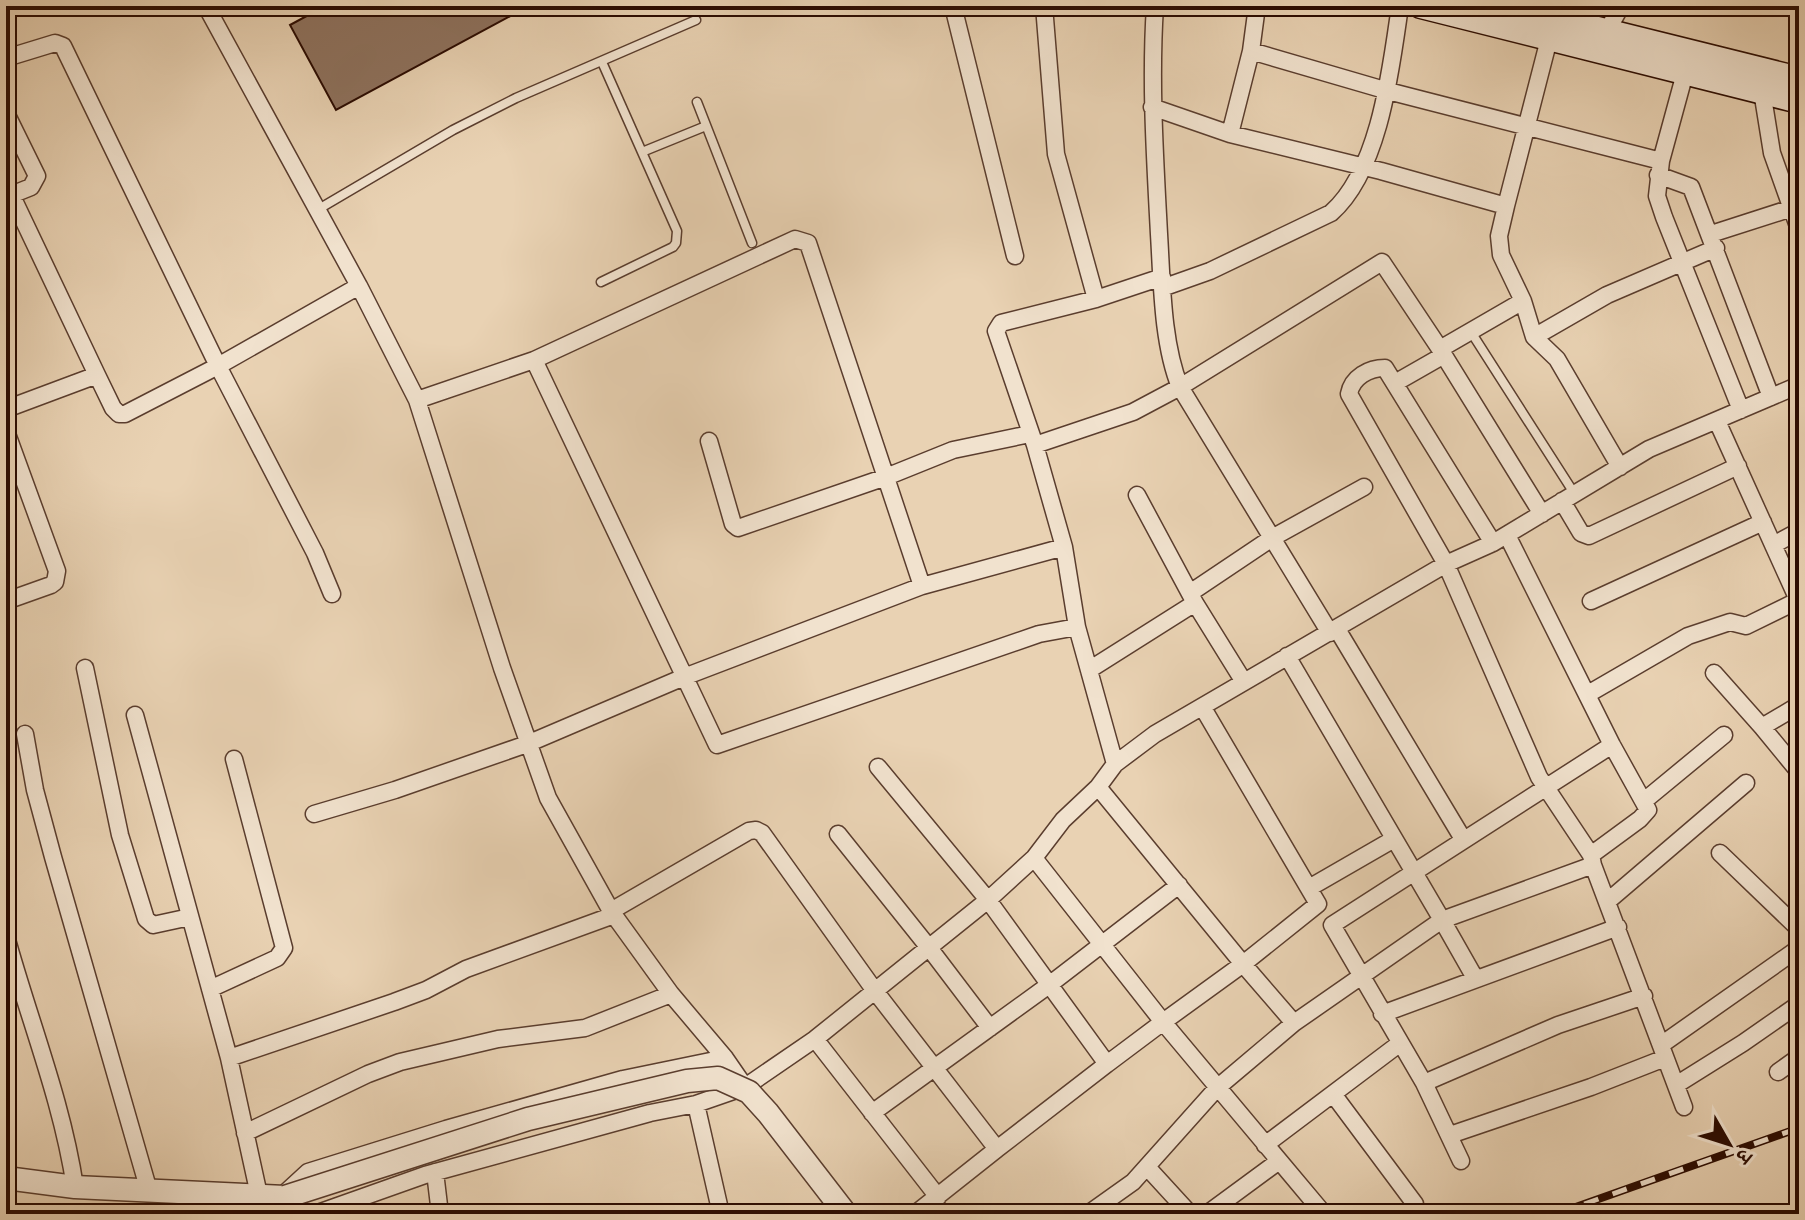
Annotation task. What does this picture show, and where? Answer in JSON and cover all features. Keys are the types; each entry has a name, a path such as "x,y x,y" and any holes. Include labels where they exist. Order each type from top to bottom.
{"main road":[{"path":"1421,6 1799,101"},
{"path":"1505,6 1799,79"}],"street":[{"path":"206,6 359,286 417,400 527,744 548,798 612,913 745,1087"},
{"path":"953,6 1015,256"},
{"path":"1044,6 1056,154 1096,299"},
{"path":"1155,6 1152,107 1162,283 1173,370 1180,387 1272,538 1334,631 1463,839"},
{"path":"1230,134 1251,51 1257,6"},
{"path":"1115,764 1077,627 1064,547 996,331 998,326 1210,271 1331,213 1342,202 1363,168 1388,91 1400,6"},
{"path":"1607,31 1621,6"},
{"path":"1549,39 1499,236 1501,255 1523,301 1534,337 1557,359 1620,467"},
{"path":"6,58 55,43 63,46 218,366 315,553 332,594"},
{"path":"1251,51 1388,91 1527,126 1660,168 1691,187 1771,397"},
{"path":"1685,73 1660,168 1657,196 1741,410"},
{"path":"1762,91 1772,153 1799,229"},
{"path":"1152,107 1230,134 1506,206"},
{"path":"6,113 37,176 31,187 9,195 113,408 122,414 218,366 359,286"},
{"path":"1534,337 1607,295 1682,261 1713,241 1792,208"},
{"path":"417,400 534,360 795,239 802,240 808,243 922,586"},
{"path":"709,441 733,524 738,528 886,477 953,450 1032,440 1133,412 1180,387 1382,262 1442,352 1542,514"},
{"path":"1395,383 1523,301"},
{"path":"534,360 715,743 720,745 809,711 1039,634 1077,627"},
{"path":"1088,1214 1133,1182 1217,1088 1294,1023 1442,920 1592,860 1648,810 1588,694 1500,539 1385,368 1381,367 1357,378 1349,394 1446,564 1545,788 1592,860 1684,1107"},
{"path":"6,409 97,375"},
{"path":"315,1214 435,1172 650,1113 696,1104 745,1087 815,1039 988,900 1034,858 1063,820 1098,787 1115,764 1155,734 1446,564 1500,539 1649,449 1799,385"},
{"path":"1588,694 1688,636 1730,622 1746,626 1798,600 1717,421"},
{"path":"6,431 57,571 55,582 51,585 6,601"},
{"path":"1568,498 1581,533 1589,536 1738,466"},
{"path":"1089,670 1272,538 1364,487"},
{"path":"1137,495 1192,598 1244,682"},
{"path":"1591,601 1763,522"},
{"path":"1773,545 1799,531"},
{"path":"314,814 395,790 527,744 684,677 922,586 1064,547"},
{"path":"1287,656 1475,978"},
{"path":"85,668 120,835 146,919 153,925 190,917"},
{"path":"1714,673 1799,772"},
{"path":"1762,727 1799,705"},
{"path":"1203,708 1424,1083 1461,1161"},
{"path":"135,715 229,1058 259,1195"},
{"path":"25,734 49,843 149,1191"},
{"path":"1644,801 1724,735"},
{"path":"1332,925 1612,745"},
{"path":"210,989 277,958 284,948 234,759"},
{"path":"878,767 988,900 1107,1064"},
{"path":"1608,901 1746,783"},
{"path":"1098,787 1294,1023"},
{"path":"229,1058 426,990 466,969 612,913 749,831 756,830 762,833 875,991 997,1149"},
{"path":"838,834 990,1028"},
{"path":"1309,888 1394,839"},
{"path":"1720,853 1799,929"},
{"path":"1034,858 1163,1022 1324,1214"},
{"path":"872,1113 1049,985 1179,885"},
{"path":"915,1214 1318,904"},
{"path":"1382,1014 1618,927"},
{"path":"6,936 54,1089 68,1142 75,1187"},
{"path":"1450,1135 1591,1087 1663,1052 1799,948"},
{"path":"245,1133 368,1074 400,1062 498,1039 585,1028 671,994"},
{"path":"1424,1083 1558,1025 1644,996"},
{"path":"1676,1085 1799,1004"},
{"path":"815,1039 938,1197"},
{"path":"1265,1145 1399,1044"},
{"path":"1778,1072 1799,1057"},
{"path":"283,1197 308,1172 623,1079 725,1058"},
{"path":"6,1178 75,1187 283,1197 528,1119 687,1081 718,1078 749,1092 846,1214"},
{"path":"1333,1094 1415,1204"},
{"path":"696,1104 721,1214"},
{"path":"1207,1214 1279,1161"},
{"path":"1147,1167 1190,1214"},
{"path":"435,1172 440,1214"},
{"path":"283,1197 303,1214"}],"lane":[{"path":"317,210 453,130 516,98 696,20"},
{"path":"601,282 673,247 677,231 602,62"},
{"path":"697,102 752,243"},
{"path":"642,152 706,126"},
{"path":"1471,332 1568,498"}],"building":[{"path":"325,6 529,6 336,110 290,25"}],"railway":[{"path":"1556,1214 1799,1128"}]}
